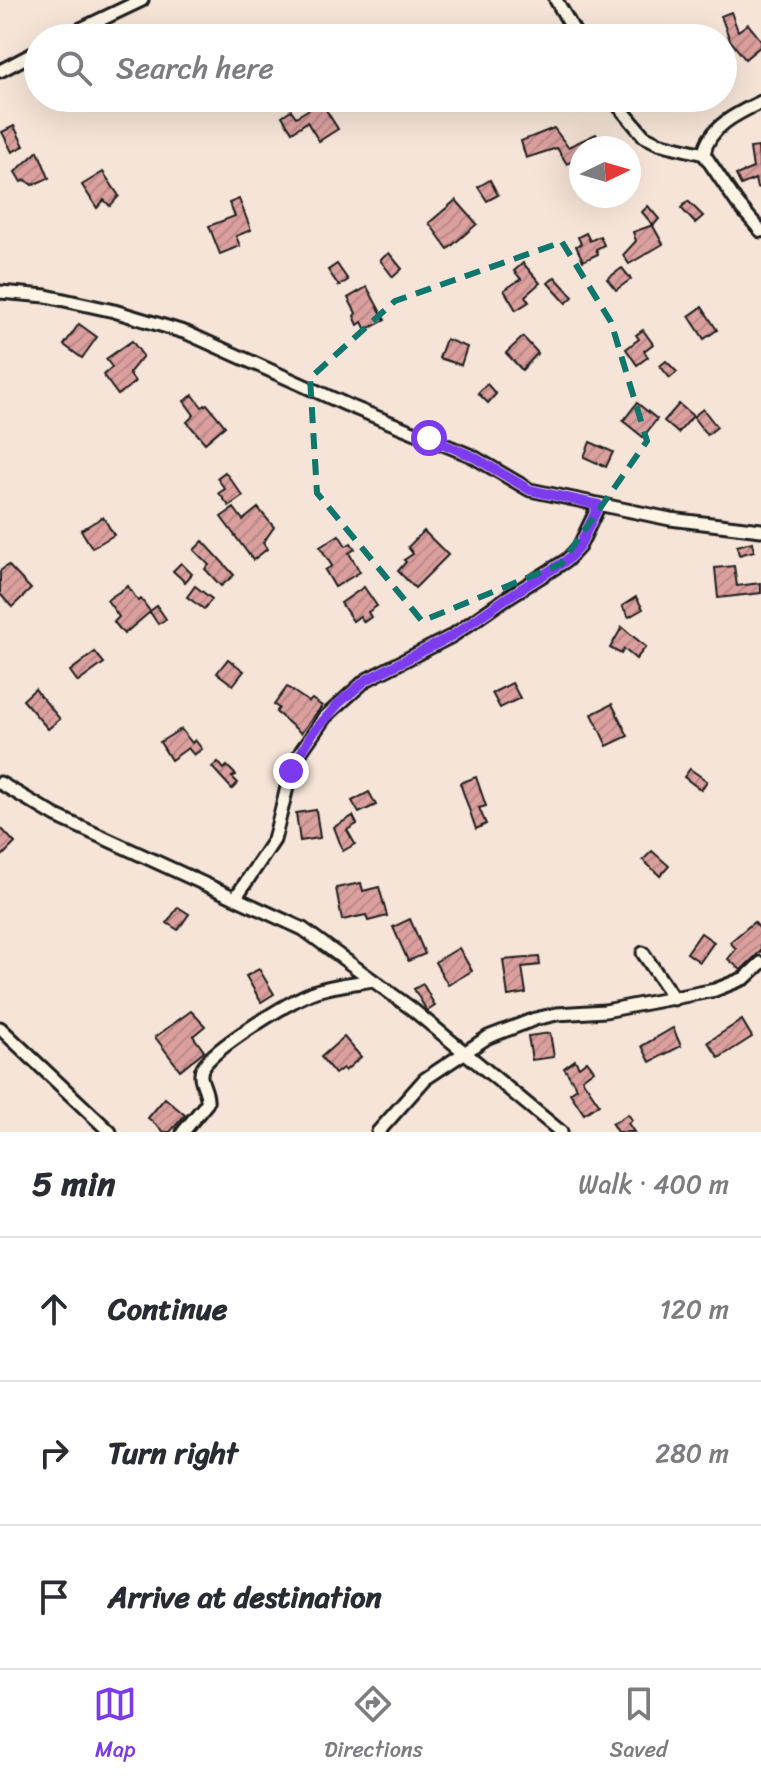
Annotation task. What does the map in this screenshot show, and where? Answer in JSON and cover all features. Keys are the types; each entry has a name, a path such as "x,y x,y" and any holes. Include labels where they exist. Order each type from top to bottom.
{"street":[{"path":"91,24 142,0"},
{"path":"556,0 570,24"},
{"path":"0,71 24,58"},
{"path":"704,154 710,137 719,128 761,102"},
{"path":"624,112 644,136 658,143 704,154 737,203 761,231"},
{"path":"0,292 60,299 187,333 333,399 472,456 530,490 670,519 761,530"},
{"path":"236,897 274,840 288,782 302,750 331,710 366,680 452,636 567,560 579,547 599,505"},
{"path":"0,783 56,816 303,929 463,1051 561,1132"},
{"path":"643,953 674,999"},
{"path":"378,1132 425,1079 488,1037 535,1019 674,999 737,982 761,963"},
{"path":"183,1132 207,1103 208,1097 201,1079 202,1068 215,1054 313,992 372,980"},
{"path":"0,1028 110,1132"}],"highlighted area":[{"path":"562,242 611,322 647,441 561,564 422,621 317,493 310,378 395,301"}],"building":[{"path":"731,12 735,24 724,24 721,16"},
{"path":"748,24 761,40 761,46 745,59 737,49 737,28 738,31"},
{"path":"292,112 296,117 304,112 327,112 338,129 319,141 307,122 292,132 282,116"},
{"path":"14,126 24,146 12,152 2,132"},
{"path":"554,128 569,147 569,163 557,148 526,158 521,141"},
{"path":"758,147 761,187 757,188 755,179 741,185 736,175 753,168 750,148"},
{"path":"38,151 49,178 32,185 26,180 21,182 15,172"},
{"path":"103,172 119,196 110,206 104,200 97,208 82,185"},
{"path":"490,180 498,195 487,201 478,187"},
{"path":"239,199 251,230 236,236 240,246 220,254 209,226 235,216 229,203"},
{"path":"456,200 477,224 448,249 429,223"},
{"path":"688,201 703,216 695,223 681,208"},
{"path":"648,206 659,219 653,226 663,244 629,264 623,255 636,241 633,232 653,225 642,212"},
{"path":"586,233 590,241 600,236 604,245 596,249 598,254 583,261 576,246 581,244 578,237"},
{"path":"389,253 402,269 393,277 380,260"},
{"path":"523,263 540,283 525,296 529,302 516,310 504,290 521,279 514,271"},
{"path":"337,264 348,280 339,286 328,270"},
{"path":"622,268 631,279 616,290 607,279"},
{"path":"555,277 573,297 566,303 548,283"},
{"path":"367,287 385,320 366,330 362,322 358,325 348,298"},
{"path":"702,307 717,330 704,339 689,316"},
{"path":"79,324 97,337 82,358 64,345"},
{"path":"643,330 653,344 644,351 648,357 637,365 626,349 639,339 636,335"},
{"path":"523,337 538,353 522,370 506,353"},
{"path":"446,339 467,347 461,365 439,358"},
{"path":"132,341 143,356 129,373 135,382 118,395 103,375 112,367 106,359"},
{"path":"666,361 677,372 670,378 660,366"},
{"path":"487,384 496,394 488,403 478,393"},
{"path":"193,395 202,407 207,404 225,426 205,443 187,422 194,415 184,401"},
{"path":"637,403 657,419 643,437 623,421"},
{"path":"679,404 693,416 678,433 664,421"},
{"path":"703,409 717,427 707,435 693,417"},
{"path":"590,442 613,452 606,467 584,457"},
{"path":"225,472 243,496 229,506 219,493 225,489 217,478"},
{"path":"234,508 243,520 258,508 274,527 263,543 267,549 253,560 221,517"},
{"path":"103,517 114,535 92,548 81,530"},
{"path":"424,531 448,555 415,588 398,571 406,562 404,560 413,554 408,547"},
{"path":"339,535 346,546 351,543 355,549 349,553 360,572 335,587 325,570 332,566 320,547"},
{"path":"203,541 234,575 221,586 205,569 209,565 194,550"},
{"path":"752,542 754,551 739,555 737,546"},
{"path":"181,563 192,574 185,582 173,571"},
{"path":"8,565 31,589 12,607 0,594 0,571"},
{"path":"734,566 737,586 761,583 761,593 718,598 715,568"},
{"path":"128,586 138,601 141,599 150,611 157,606 166,619 158,624 150,612 124,634 114,622 119,617 107,600"},
{"path":"195,586 212,599 204,609 187,597"},
{"path":"364,587 377,606 368,612 371,617 364,622 360,616 353,621 341,603"},
{"path":"636,597 643,609 629,617 622,606"},
{"path":"622,627 646,647 636,659 624,649 621,654 610,648"},
{"path":"95,652 104,663 78,682 70,671"},
{"path":"228,659 244,671 233,685 217,673"},
{"path":"512,683 520,698 500,708 492,693"},
{"path":"287,687 309,702 312,699 322,706 301,733 276,712 279,708 274,705"},
{"path":"35,689 60,719 48,729 23,700"},
{"path":"612,704 628,736 607,746 592,714"},
{"path":"181,729 192,743 195,740 202,749 194,755 188,748 171,760 160,742"},
{"path":"218,762 236,775 232,777 238,783 232,789 212,767"},
{"path":"690,769 707,781 701,790 684,777"},
{"path":"476,777 486,806 479,808 486,824 476,829 460,783"},
{"path":"369,792 376,805 359,813 352,801"},
{"path":"316,810 320,838 300,841 296,813"},
{"path":"353,816 357,824 347,830 355,844 343,851 334,827"},
{"path":"0,827 15,843 0,858"},
{"path":"652,851 669,866 660,876 643,860"},
{"path":"361,883 363,891 379,887 387,916 368,921 366,915 342,920 336,888"},
{"path":"178,907 189,914 178,930 167,923"},
{"path":"410,919 425,954 408,961 393,927"},
{"path":"754,922 761,930 761,951 741,970 728,959 736,949 730,942"},
{"path":"701,933 714,942 700,962 687,953"},
{"path":"459,948 472,971 448,985 435,962"},
{"path":"539,957 540,965 522,967 526,993 508,996 503,960"},
{"path":"259,969 274,994 261,1002 246,976"},
{"path":"423,984 435,1006 427,1011 414,989"},
{"path":"191,1011 205,1026 193,1036 204,1051 180,1070 155,1037"},
{"path":"742,1020 752,1037 719,1058 708,1042"},
{"path":"673,1028 681,1046 650,1062 642,1046"},
{"path":"550,1033 554,1057 532,1060 528,1036"},
{"path":"344,1037 361,1057 345,1071 343,1068 335,1074 321,1057"},
{"path":"575,1060 579,1067 587,1061 594,1070 582,1079 599,1104 584,1114 570,1093 577,1088 564,1068"},
{"path":"165,1098 185,1115 170,1132 164,1132 148,1118"},
{"path":"628,1114 632,1120 628,1123 634,1132 617,1132 612,1124"}],"route":[{"path":"291,771 325,717 366,680 452,636 567,560 579,547 599,505 530,490 472,456 429,438"}]}
